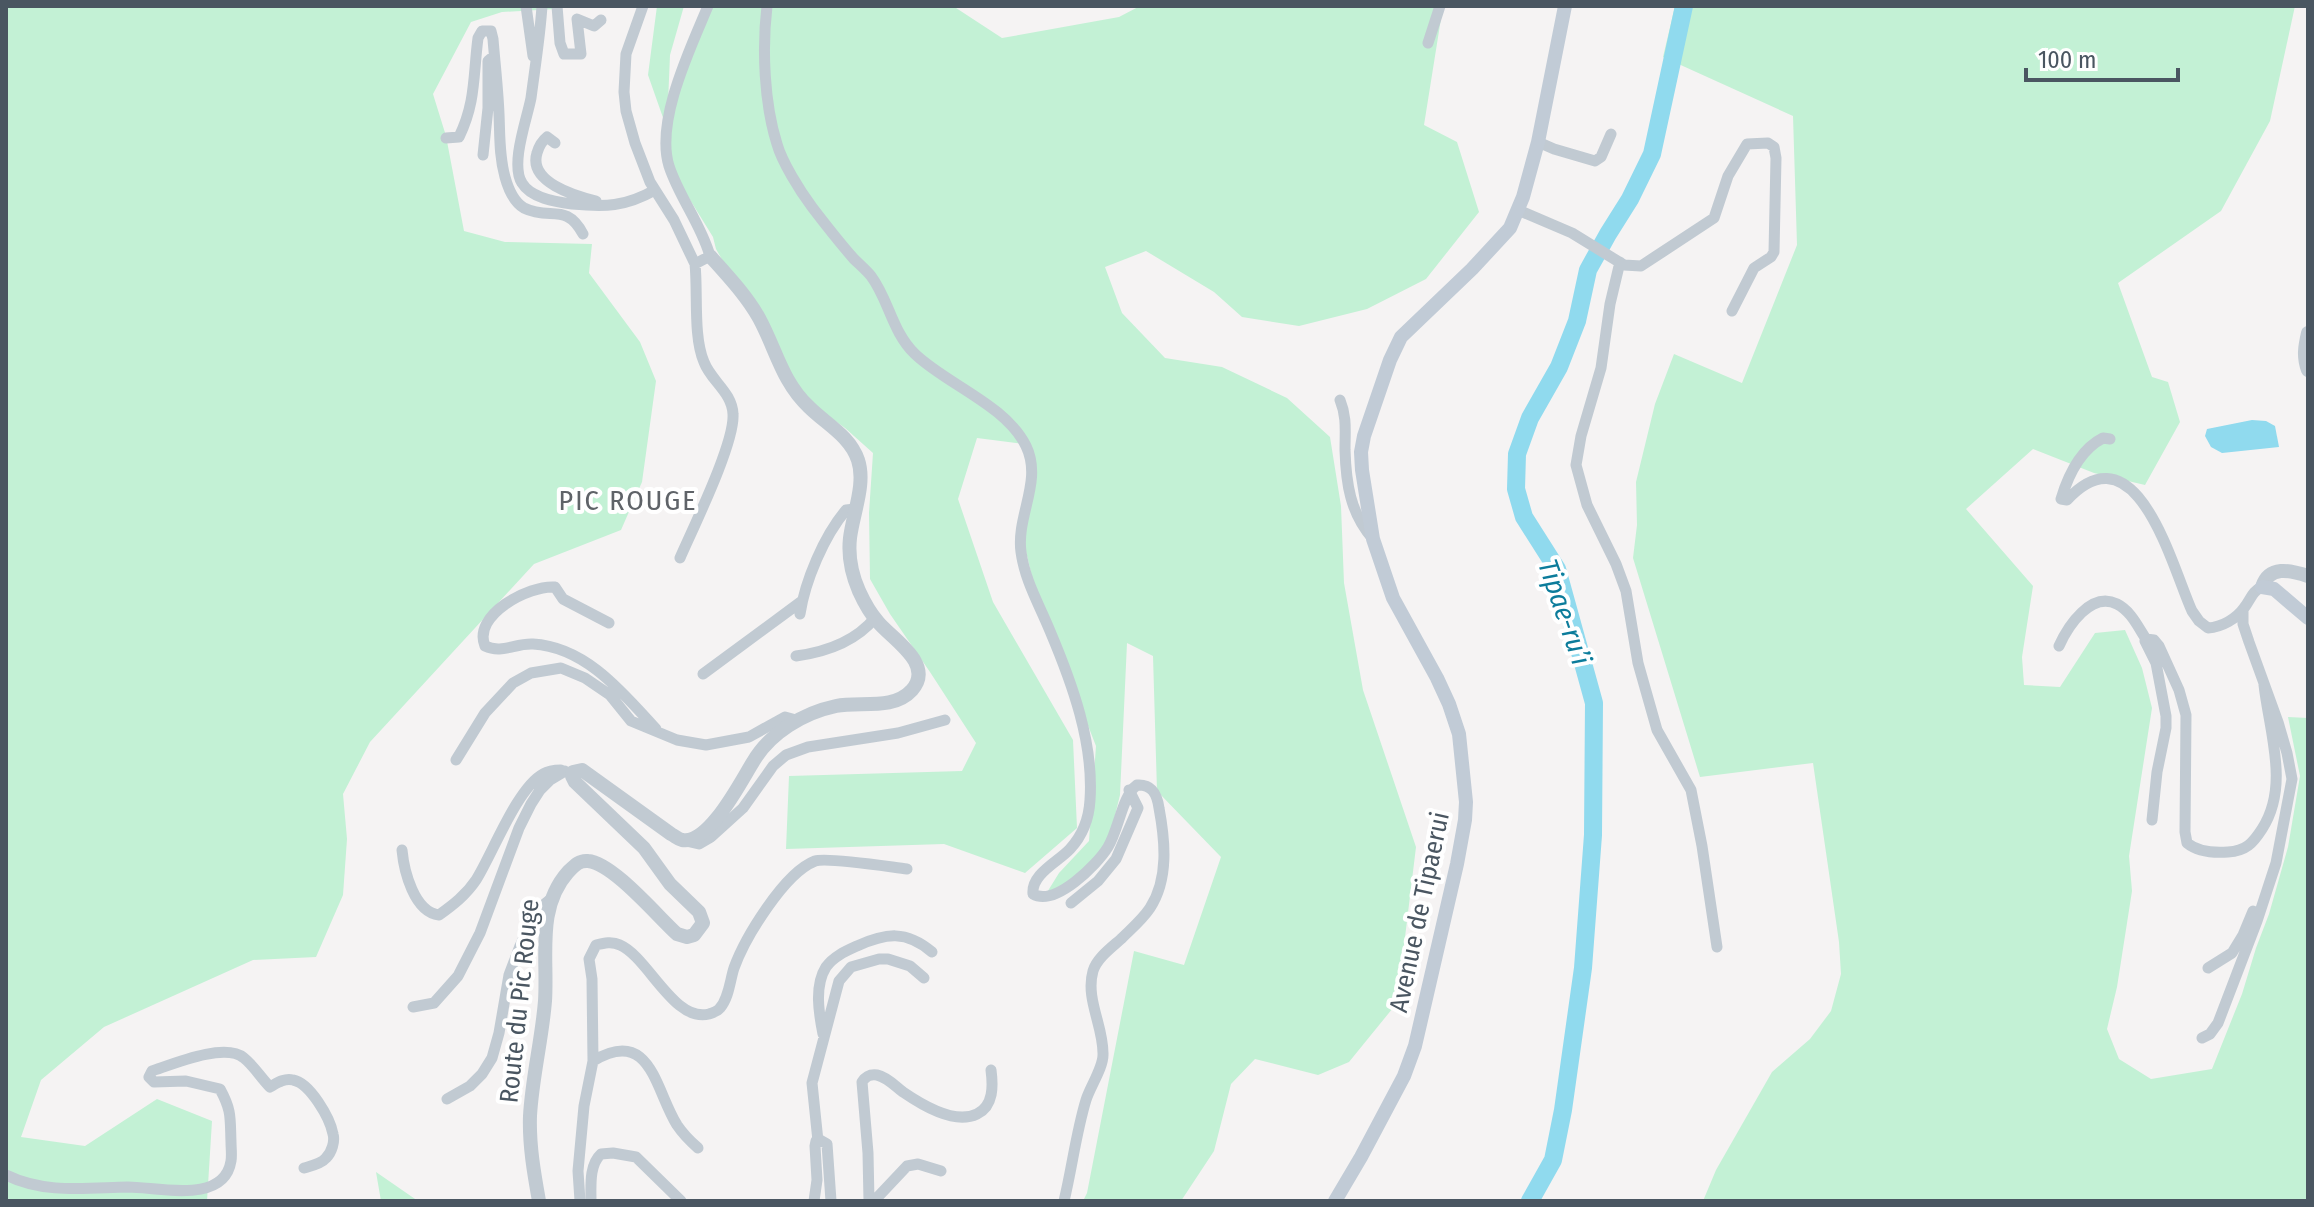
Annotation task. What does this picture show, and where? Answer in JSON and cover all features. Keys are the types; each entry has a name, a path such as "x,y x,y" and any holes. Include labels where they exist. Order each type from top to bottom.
{"main road":[{"name":"Avenue de Tipaerui","path":"1335,1201 1404,1076 1412,1055 1457,864 1466,802 1459,734 1449,704 1393,598 1373,539 1361,452 1364,436 1401,337 1510,228 1538,142 1565,6"},
{"path":"2262,587 2274,589 2308,618"}],"street":[{"path":"526,6 535,65"},
{"path":"542,6 541,31 522,139 519,175 523,185 544,198 595,206 627,204 655,190"},
{"path":"557,6 564,54 581,54 577,19 594,26 601,20"},
{"path":"643,6 626,54 626,111 635,143 655,190 674,220 695,264 701,353 704,363 728,397 734,417 718,466 680,558"},
{"path":"682,840 692,839 719,817 761,747 796,720 836,706 883,704 900,699 917,683 915,661 875,618 859,592 850,558 850,539 860,487 859,461 850,444 807,406 787,382 757,315 710,256 668,164 666,143 670,114 682,69 708,6"},
{"path":"767,6 765,76 777,145 803,193 852,257 871,276 897,331 914,353 1004,420 1027,448 1032,471 1030,494 1021,525 1021,553 1027,579 1050,631 1085,735 1090,799 1081,833 1071,848 1038,877 1032,887 1033,894 1048,897 1058,893 1092,867 1108,847 1129,790 1137,785 1148,786 1158,801 1164,847 1164,873 1159,891 1150,908 1098,960 1093,972 1095,1017 1103,1059 1086,1099 1064,1201"},
{"path":"1428,43 1440,6"},
{"path":"446,138 459,137 467,121 473,99 478,38 482,31 491,31 505,178 517,202 529,210 570,216 583,234"},
{"path":"483,155 488,108 488,61 494,56"},
{"path":"1538,142 1595,161 1601,157 1611,134"},
{"path":"555,143 547,137 540,146 535,162 539,174 567,191 612,205"},
{"path":"1518,210 1552,223 1616,260 1641,266 1714,218 1728,176 1747,144 1768,143 1774,147 1776,158 1774,252 1754,268 1732,311"},
{"path":"517,202 520,198 546,206 563,203"},
{"path":"695,264 710,256"},
{"path":"1616,260 1601,368 1576,465 1587,505 1626,591 1638,663 1657,730 1691,790 1717,947"},
{"path":"2308,333 2304,360 2308,370"},
{"path":"1340,400 1346,413 1346,470 1350,498 1358,520 1373,539"},
{"path":"2110,439 2103,438 2086,449 2061,499 2067,500 2075,491 2096,481 2109,479 2128,487 2139,497 2159,528 2170,549 2186,597 2199,621 2208,628 2218,627 2243,611"},
{"path":"703,674 801,608 816,563 839,518 846,510 855,509"},
{"path":"2202,1038 2210,1034 2218,1023 2276,863 2292,779 2278,722 2243,624 2243,611 2253,592 2262,587 2265,577 2273,572 2308,576"},
{"path":"609,623 563,599 555,587 546,586 520,595 505,605 484,627 481,635 485,646 491,649 534,644 572,654 612,682 659,732"},
{"path":"2059,646 2067,629 2084,612 2095,602 2106,601 2125,610 2146,639 2147,648 2156,663 2166,716 2152,820"},
{"path":"796,656 835,647 865,630 875,618"},
{"path":"2146,639 2154,640 2159,646 2179,690 2186,715 2185,832 2187,843 2196,849 2217,852 2241,850 2251,844 2267,820 2276,789 2276,773 2264,685"},
{"path":"456,760 485,713 513,683 531,673 561,668 585,678 610,695 631,721 677,740 706,745 749,737 785,717 796,720"},
{"path":"413,1007 434,1003 458,976 480,933 519,828 540,790 550,780 582,770 671,834 699,844 743,808 773,766 786,755 808,747 898,733 945,720"},
{"path":"402,850 404,872 411,887 425,909 439,915 459,901 475,881 503,828 540,775 555,770 569,772"},
{"name":"Route du Pic Rouge","path":"539,1201 530,1118 545,998 544,953 552,898 559,882 576,864 589,861 601,865 624,882 677,934 687,937 694,935 703,923 699,912 670,884 644,848 575,782 569,772"},
{"path":"1071,903 1098,881 1116,859 1138,808 1129,790"},
{"path":"2208,968 2232,953 2243,935 2263,887 2279,827 2285,822"},
{"path":"580,1201 578,1171 584,1106 593,1061 589,959 596,945 622,945 679,1005 701,1015 712,1013 720,1008 735,965 755,925 789,880 816,861 907,869"},
{"path":"447,1099 470,1086 492,1058 509,975 537,910 552,898"},
{"path":"824,1039 818,1010 819,993 825,968 839,954 877,937 890,936 913,939 932,952"},
{"path":"814,1201 817,1180 815,1146 818,1141 812,1083 839,981 851,967 879,959 910,966 924,978"},
{"path":"593,1061 623,1050 642,1059 652,1069 675,1122 698,1148"},
{"path":"6,1175 22,1183 45,1188 136,1187 200,1192 221,1180 231,1163 230,1106 220,1089 186,1081 154,1082 149,1077 152,1071 211,1053 225,1052 242,1056 270,1087 283,1080 295,1080 317,1100 334,1135 332,1148 326,1159 304,1168"},
{"path":"872,1201 862,1082 867,1076 874,1074 885,1078 905,1094 937,1111 964,1118 986,1108 993,1088 991,1070"},
{"path":"818,1141 827,1144 831,1201"},
{"path":"591,1201 595,1161 601,1154 613,1153 636,1157 681,1201"},
{"path":"872,1201 907,1166 918,1164 941,1171"}],"green space":[{"path":"6,6 554,6 555,9 502,12 471,22 433,94 446,136 464,231 505,242 592,244 589,273 640,342 656,381 642,482 621,530 534,564 370,742 343,794 347,839 343,895 316,957 253,960 104,1027 41,1080 21,1137 85,1146 157,1099 212,1121 207,1201 6,1201"},
{"path":"657,6 684,6 670,55 667,127 683,70 710,6 953,6 1002,38 1119,17 1140,6 1443,6 1424,125 1457,142 1479,212 1426,279 1367,309 1299,326 1242,317 1214,292 1146,251 1105,267 1122,313 1165,358 1222,367 1287,398 1330,437 1341,506 1344,583 1363,690 1416,847 1397,1003 1349,1062 1318,1075 1255,1059 1231,1084 1214,1151 1181,1201 1083,1201 1134,951 1184,965 1221,857 1157,791 1153,656 1127,643 1120,795 1108,844 1082,875 1046,894 1059,873 1089,841 1096,746 1039,607 1021,530 1031,460 1025,444 977,438 958,499 993,602 1073,740 1077,828 1025,873 944,844 786,849 789,776 962,771 976,743 870,579 869,513 873,453 808,401 732,277 716,249 713,237 679,182 671,162 667,129 648,75"},
{"path":"1675,6 2295,6 2270,121 2221,211 2118,283 2152,377 2168,382 2180,422 2145,485 2094,473 2033,449 1966,509 2033,586 2022,657 2024,685 2060,687 2095,633 2125,630 2142,668 2152,708 2129,856 2132,891 2107,1029 2119,1059 2151,1079 2212,1069 2242,994 2288,847 2300,776 2288,717 2308,718 2308,1201 1703,1201 1716,1170 1772,1072 1810,1039 1831,1011 1841,974 1813,763 1700,777 1633,558 1637,525 1636,482 1655,404 1674,354 1742,383 1797,245 1793,116 1663,57"},
{"path":"376,1172 418,1201 381,1201"}],"water":[{"path":"2252,420 2266,421 2275,426 2279,447 2222,453 2211,447 2205,436 2207,429"}],"waterway":[{"name":"Tipae-ru’i","path":"1530,1201 1553,1160 1583,968 1593,835 1594,703 1557,569 1524,517 1516,489 1517,454 1530,418 1559,367 1577,321 1588,270 1630,199 1652,154 1684,6"}],"district":[{"name":"PIC ROUGE","path":"628,500"}]}
